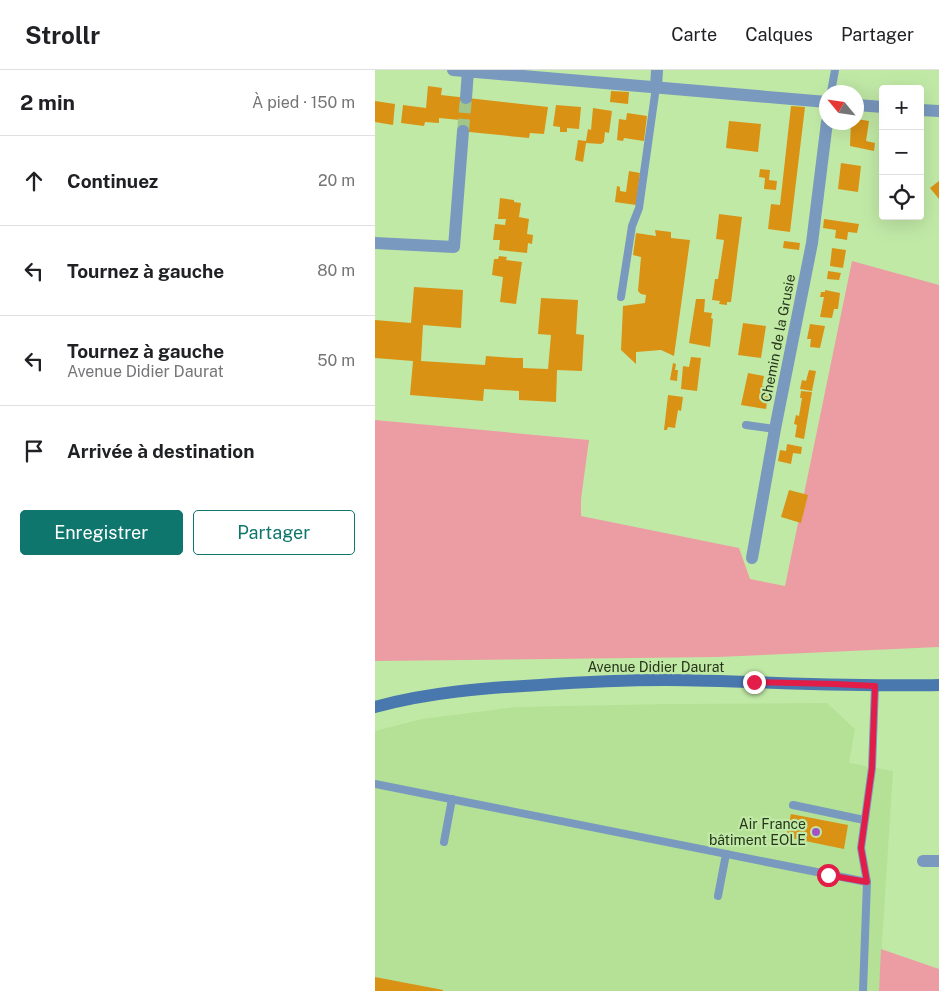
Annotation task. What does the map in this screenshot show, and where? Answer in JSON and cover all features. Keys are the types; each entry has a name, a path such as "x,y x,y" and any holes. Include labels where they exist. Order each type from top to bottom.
{"main road":[{"name":"Avenue Didier Daurat","path":"375,707 400,700 484,688 575,683 665,680 875,686 939,685"}],"street":[{"path":"453,70 819,101"},
{"path":"656,87 657,70"},
{"path":"466,98 468,71"},
{"path":"864,106 879,107"},
{"path":"924,110 939,112"},
{"name":"Chemin de la Grusie","path":"751,558 812,242 826,130"},
{"path":"375,243 454,247 463,132"},
{"path":"923,861 939,861"}],"lane":[{"path":"832,85 835,70"},
{"path":"621,297 632,226 639,208 656,87"},
{"path":"746,425 775,430"},
{"path":"863,991 867,882 861,848 872,768 875,686"},
{"path":"375,784 867,882"},
{"path":"444,842 452,799"},
{"path":"793,805 864,820"},
{"path":"718,896 726,854"}],"shaded area":[{"path":"852,261 939,285 939,647 718,657 375,661 375,420 589,440 581,499 581,516 739,548 750,579 785,586"},
{"path":"827,703 855,729 849,763 893,771 879,991 375,991 375,731 422,719 516,707"},
{"path":"881,949 939,969 939,991 879,991"}],"building":[{"path":"428,86 442,88 441,95 548,107 544,134 530,133 529,138 459,131 460,120 439,118 439,123 425,122 424,126 401,123 403,105 426,108"},
{"path":"611,91 629,92 628,104 610,102"},
{"path":"375,101 395,104 393,125 375,122"},
{"path":"556,105 581,107 579,129 567,128 567,132 560,132 560,127 553,126"},
{"path":"791,106 805,107 790,232 768,229 771,204 780,205"},
{"path":"593,108 612,111 609,133 605,132 604,142 601,144 586,143 583,162 575,160 578,140 586,141 588,129 591,130"},
{"path":"627,113 647,116 644,141 624,138 623,141 617,140 619,119 626,120"},
{"path":"864,120 869,121 866,141 875,143 874,151 850,146 851,130 864,130"},
{"path":"729,121 761,124 758,152 726,148"},
{"path":"841,163 861,166 858,192 838,189"},
{"path":"760,169 770,170 769,180 777,181 776,190 764,189 765,178 759,177"},
{"path":"629,171 640,173 636,205 615,202 617,186 620,187 620,191 626,192"},
{"path":"939,181 939,199 930,188"},
{"path":"500,198 521,203 519,217 529,219 527,234 533,235 532,244 528,243 527,253 499,250 500,240 493,240 495,224 505,225 506,219 498,219"},
{"path":"719,214 742,217 731,302 727,302 727,305 719,304 720,301 712,300 715,279 718,279 724,240 716,239"},
{"path":"824,219 859,224 857,233 848,232 847,240 835,238 836,230 823,228"},
{"path":"655,230 671,232 671,238 690,240 674,356 661,350 636,352 636,364 621,350 623,306 645,303 646,295 638,291 641,257 633,255 636,233 656,236"},
{"path":"784,241 800,243 799,250 783,248"},
{"path":"832,248 846,250 843,268 830,266"},
{"path":"499,256 507,257 506,260 522,262 516,304 500,302 503,277 492,275 494,259 498,259"},
{"path":"828,271 841,273 839,280 827,279"},
{"path":"414,287 463,290 461,328 423,325 421,361 485,365 486,356 523,358 523,368 548,369 551,335 538,334 541,298 578,300 576,334 584,335 582,371 557,370 556,402 519,400 519,391 484,389 483,401 410,395 413,361 375,358 375,320 411,323"},
{"path":"825,290 840,293 838,309 834,309 832,318 820,317 824,297 820,297 821,292 825,292"},
{"path":"696,299 705,299 704,312 712,313 710,347 689,343"},
{"path":"743,323 766,326 761,358 738,355"},
{"path":"810,324 825,326 820,348 810,347 811,339 807,339"},
{"path":"691,357 701,358 697,391 681,389 683,366 689,367"},
{"path":"673,363 676,364 675,370 678,370 677,381 670,380"},
{"path":"809,370 816,371 812,391 800,389 802,380 806,381"},
{"path":"748,373 764,376 762,386 767,387 765,396 768,396 766,409 741,405"},
{"path":"801,391 812,392 804,439 795,437 797,425 794,424 796,415 799,416 802,398 800,398"},
{"path":"668,395 683,397 681,411 678,410 675,428 668,427 667,430 664,430"},
{"path":"787,444 802,447 801,454 793,453 791,464 778,461 780,450 786,451"},
{"path":"789,490 808,495 801,523 781,517"},
{"path":"791,814 848,825 844,849 786,837"},
{"path":"375,977 443,990 443,991 375,991"}],"tunnel":[{"path":"463,131 466,98"}],"place":[{"name":"Air France bâtiment EOLE","path":"816,832"}],"route":[{"path":"754,682 875,686 872,768 861,848 867,882 828,875"}]}
